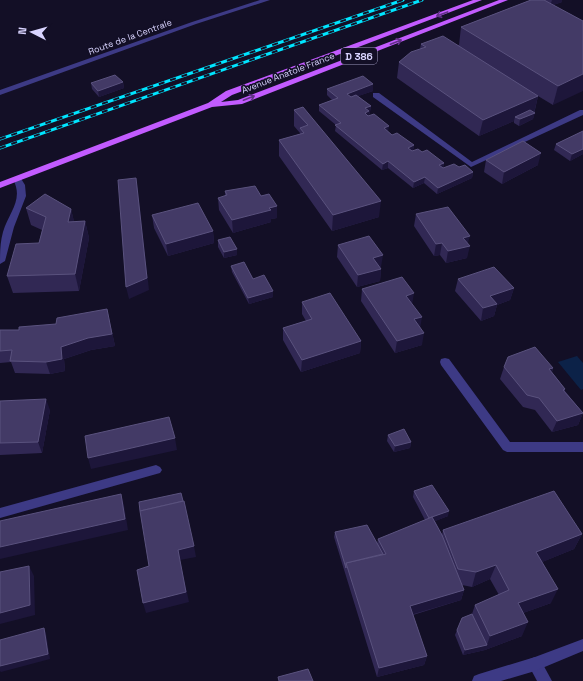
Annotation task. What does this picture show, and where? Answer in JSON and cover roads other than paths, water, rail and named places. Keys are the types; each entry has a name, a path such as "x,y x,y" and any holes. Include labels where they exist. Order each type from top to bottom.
{"main road":[{"name":"Avenue Anatole France","path":"0,185 210,105 229,93 478,0"},
{"name":"Avenue Anatole France","path":"210,105 239,102 505,0"},
{"path":"458,8 468,14"}],"street":[{"name":"Route de la Centrale","path":"0,93 194,23 267,0"},
{"path":"376,95 472,165 583,112"},
{"path":"0,261 11,222 22,201 22,187 16,179"},
{"path":"0,227 11,222"},
{"path":"445,362 507,447 583,447"},
{"path":"0,513 156,470"},
{"path":"480,681 535,664 583,644"},
{"path":"535,664 545,681"}],"water":[{"path":"577,356 583,363 583,389 581,390 558,362"}],"railway":[{"path":"0,139 403,0"},
{"path":"0,148 422,0"}]}
